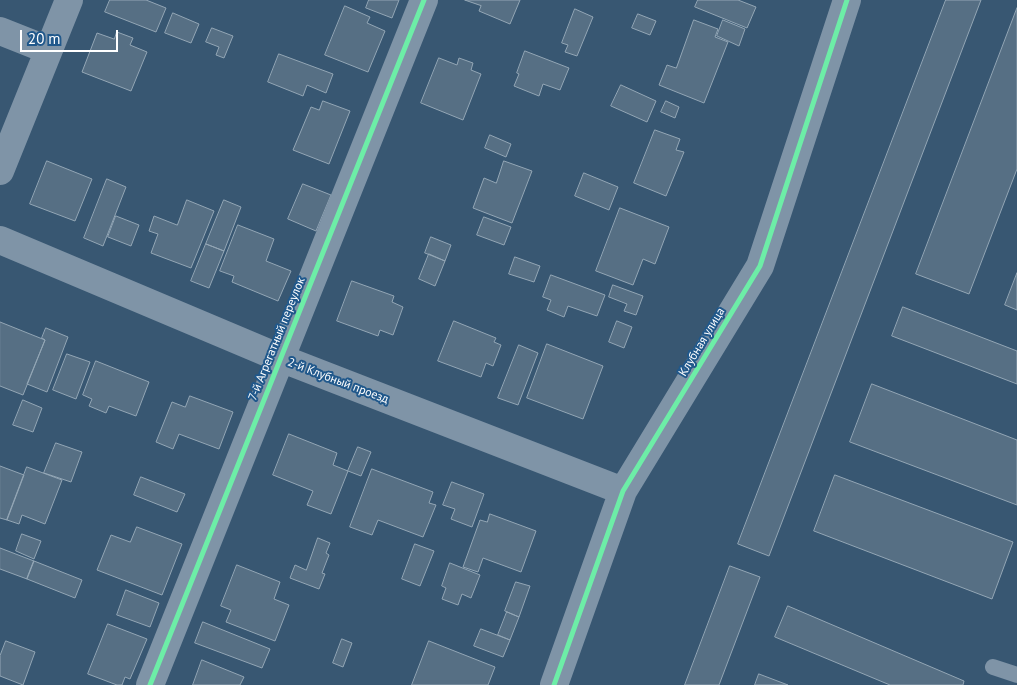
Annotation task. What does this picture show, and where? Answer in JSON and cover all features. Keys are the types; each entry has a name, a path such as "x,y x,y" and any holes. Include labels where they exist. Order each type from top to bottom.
{"street":[{"path":"0,171 69,0"},
{"name":"7-й Агрегатный переулок","path":"150,685 424,0"},
{"name":"Клубная улица","path":"554,685 623,490 760,266 847,0"},
{"path":"0,31 48,50"},
{"name":"2-й Клубный проезд","path":"0,240 280,358 623,490"}],"lane":[{"path":"993,667 1017,675"}],"building":[{"path":"110,0 146,0 166,8 156,32 105,12"},
{"path":"369,0 399,0 392,18 366,8"},
{"path":"465,0 520,0 510,24 479,11 481,6"},
{"path":"698,0 738,0 756,7 747,28 695,7"},
{"path":"946,0 981,0 769,556 738,544"},
{"path":"345,6 370,17 367,23 385,31 368,72 325,55"},
{"path":"1017,8 1017,169 969,294 916,274"},
{"path":"575,9 593,17 577,56 565,52 568,45 562,43"},
{"path":"173,13 199,24 191,43 165,33"},
{"path":"638,14 656,21 650,35 632,28"},
{"path":"694,20 718,29 715,37 728,42 704,103 659,85 667,65 676,68"},
{"path":"723,20 745,29 739,46 717,36"},
{"path":"212,28 233,36 224,58 216,55 219,47 206,42"},
{"path":"117,32 133,38 130,45 147,52 131,91 82,72 97,33 114,39"},
{"path":"525,51 569,68 560,90 543,84 539,96 514,86"},
{"path":"279,54 333,74 326,93 307,85 303,96 268,82"},
{"path":"439,58 457,65 459,58 473,63 471,70 481,74 463,120 421,103"},
{"path":"621,85 656,101 647,122 611,106"},
{"path":"323,101 350,111 329,164 293,150 311,107 319,110"},
{"path":"666,101 679,107 675,118 661,112"},
{"path":"655,130 680,139 676,150 684,152 666,196 634,183"},
{"path":"490,135 511,144 506,157 485,148"},
{"path":"47,161 92,179 75,221 30,204"},
{"path":"504,161 532,171 512,223 473,208 484,178 496,183"},
{"path":"584,173 618,187 609,210 575,196"},
{"path":"107,179 126,187 103,246 84,238"},
{"path":"303,184 331,195 316,231 288,219"},
{"path":"187,200 214,211 191,268 151,253 158,234 149,231 154,216 177,225"},
{"path":"224,200 241,207 224,251 206,244"},
{"path":"620,208 669,227 655,264 643,259 633,285 596,271"},
{"path":"116,216 139,225 131,246 108,237"},
{"path":"484,217 511,227 504,245 477,235"},
{"path":"238,225 274,239 266,261 291,271 278,301 232,282 234,276 220,271"},
{"path":"431,237 451,245 445,261 425,253"},
{"path":"206,244 224,251 209,288 191,281"},
{"path":"429,254 445,261 435,286 419,279"},
{"path":"515,257 540,266 534,282 509,274"},
{"path":"1017,273 1017,310 1005,305"},
{"path":"551,275 605,295 597,316 568,306 564,317 547,310 551,300 543,297"},
{"path":"352,281 394,296 392,302 403,307 393,335 380,330 378,336 337,321"},
{"path":"613,285 643,296 636,315 624,311 627,304 609,297"},
{"path":"903,307 1017,351 1017,384 892,336"},
{"path":"454,321 496,338 494,342 501,345 493,366 486,363 481,377 438,361"},
{"path":"617,321 632,327 624,348 609,342"},
{"path":"0,322 45,340 23,395 0,386"},
{"path":"46,328 68,337 47,392 27,384 45,340 42,338"},
{"path":"547,344 603,366 583,419 527,398"},
{"path":"519,345 538,353 518,405 498,398"},
{"path":"67,354 90,362 76,399 53,390"},
{"path":"96,361 149,382 136,416 109,406 106,413 89,406 92,399 83,395"},
{"path":"872,384 1017,440 1017,505 850,442"},
{"path":"190,396 233,412 219,449 179,434 173,449 156,442 172,402 185,407"},
{"path":"23,400 42,408 33,432 13,425"},
{"path":"289,434 337,453 333,465 348,471 331,514 307,505 313,491 273,475"},
{"path":"56,443 82,452 71,482 44,473"},
{"path":"358,447 371,452 361,476 348,471"},
{"path":"0,466 24,475 7,520 0,518"},
{"path":"27,467 62,480 45,524 22,515 19,524 7,520"},
{"path":"372,469 433,492 429,503 436,505 423,537 378,520 372,535 350,527"},
{"path":"835,475 1013,542 992,599 814,531"},
{"path":"141,477 185,494 177,512 134,495"},
{"path":"452,482 484,494 472,527 451,519 455,509 443,505"},
{"path":"490,514 536,531 521,572 483,558 478,572 463,567 480,520 487,522"},
{"path":"137,527 182,544 162,595 97,570 111,535 130,542"},
{"path":"22,534 41,541 34,559 16,551"},
{"path":"318,538 330,543 326,553 329,555 322,573 325,574 319,589 290,578 295,565 306,570"},
{"path":"415,544 434,551 420,586 402,579"},
{"path":"0,548 34,561 27,579 0,569"},
{"path":"34,561 82,580 75,598 27,579"},
{"path":"450,563 480,575 471,598 462,594 458,605 442,599 446,588 442,586"},
{"path":"237,565 280,582 274,599 289,605 275,641 226,622 231,610 221,606"},
{"path":"730,566 760,577 719,685 685,685"},
{"path":"516,582 530,586 519,617 505,611"},
{"path":"126,590 159,603 150,627 117,615"},
{"path":"788,606 964,681 963,685 890,685 775,637"},
{"path":"507,612 519,617 510,640 498,635"},
{"path":"203,622 270,649 262,668 195,643"},
{"path":"108,624 147,639 130,679 125,677 122,685 117,685 88,674"},
{"path":"481,629 510,640 503,657 474,646"},
{"path":"342,639 352,643 343,667 333,663"},
{"path":"6,641 35,652 23,685 0,676 0,656"},
{"path":"429,641 495,667 488,685 412,685"},
{"path":"202,660 244,677 240,685 193,685"},
{"path":"759,674 788,685 755,685"}],"cycle path":[{"path":"150,685 424,0"},
{"path":"554,685 623,491 760,266 847,0"}]}
